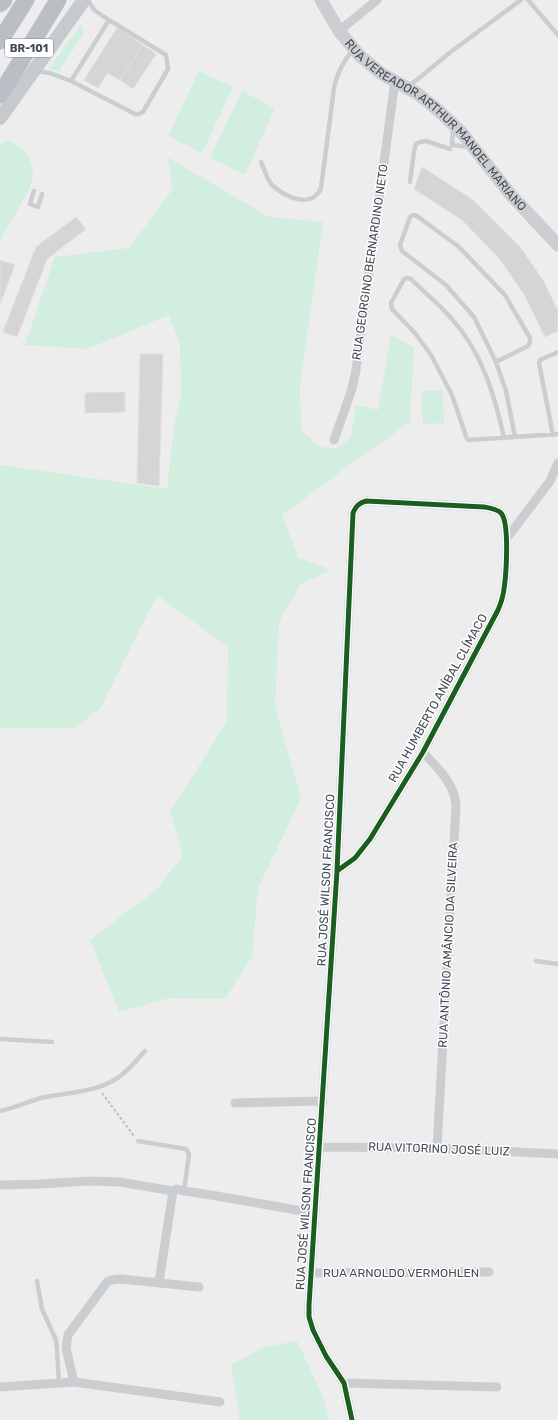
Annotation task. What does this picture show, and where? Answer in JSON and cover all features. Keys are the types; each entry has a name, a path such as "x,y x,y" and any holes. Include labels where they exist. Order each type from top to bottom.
{"highway":[{"path":"0,4 4,0"},
{"name":"BR-101","path":"0,41 26,0"},
{"name":"BR-101","path":"0,95 58,0"}],"main road":[{"path":"0,118 84,0"},
{"name":"RUA VEREADOR ARTHUR MANOEL MARIANO","path":"321,0 339,31 353,49 374,69 427,101 453,124 474,147 511,195 558,245"}],"street":[{"path":"339,31 377,0"},
{"name":"RUA GEORGINO BERNARDINO NETO","path":"334,440 352,390 356,370 395,81"},
{"path":"507,538 550,481 558,463"},
{"name":"RUA JOSÉ WILSON FRANCISCO","path":"352,1420 344,1383 320,1344 309,1317 314,1213 320,1147 337,871 353,513 360,503 366,501 484,506 495,509 501,513 504,518 507,538"},
{"name":"RUA HUMBERTO ANÍBAL CLÍMACO","path":"337,871 355,858 362,850 424,752 486,630 498,610 504,590 507,538"},
{"name":"RUA ANTÔNIO AMÂNCIO DA SILVEIRA","path":"424,752 444,775 452,788 455,794 456,806 437,1148"},
{"path":"235,1103 323,1101"},
{"name":"RUA VITORINO JOSÉ LUIZ","path":"320,1147 437,1148 558,1154"},
{"path":"0,1185 89,1181 120,1182 173,1191 176,1189 314,1213"},
{"path":"159,1282 173,1191"},
{"name":"RUA ARNOLDO VERMOHLEN","path":"312,1273 489,1272"},
{"path":"74,1382 66,1348 68,1335 104,1286 111,1280 117,1279 159,1282 199,1287"},
{"path":"0,1387 74,1382 220,1402"},
{"path":"344,1383 497,1386"}],"lane":[{"path":"33,70 50,73 71,81 135,114 143,112 168,69 166,55 94,10 88,0"},
{"path":"407,88 452,51 521,0"},
{"path":"528,0 558,35"},
{"path":"71,81 109,20"},
{"path":"261,162 272,184 294,199 305,200 315,196 322,188 337,74 353,49"},
{"path":"410,182 416,144 426,141 450,149"},
{"path":"34,191 30,204 38,208 42,194"},
{"path":"496,362 528,346 530,338 504,295 459,247 417,216 413,215 410,217 400,248 446,285 474,317 496,362 506,391 515,437"},
{"path":"504,438 488,377 472,346 451,318 411,279 404,279 390,306 415,333 431,354 452,396 465,437 469,440 504,438 555,434 539,363 542,358 558,352"},
{"path":"536,961 558,964"},
{"path":"0,1039 52,1042"},
{"path":"0,1111 42,1098 98,1087 117,1078 145,1051"},
{"path":"138,1142 186,1149 188,1151 189,1154 184,1191"},
{"path":"37,1281 42,1309 56,1340 58,1350 59,1383"}],"path":[{"path":"98,1087 138,1142"}],"green space":[{"path":"81,24 85,32 59,71 49,69"},
{"path":"199,71 233,87 202,153 168,136"},
{"path":"242,91 275,108 245,175 210,158"},
{"path":"9,140 22,148 28,155 33,172 30,188 0,241 0,144"},
{"path":"167,157 269,217 323,222 300,385 301,430 319,447 336,448 351,438 356,405 378,410 391,335 414,347 410,422 282,515 298,557 331,570 301,584 279,622 275,706 301,799 258,888 252,957 225,999 169,998 119,1012 90,940 157,889 183,855 170,811 227,722 228,647 157,595 101,707 75,728 0,728 0,465 167,489 175,420 181,397 180,344 169,315 87,349 25,345 55,257 129,248 173,189"},
{"path":"443,390 444,423 423,424 421,391"},
{"path":"297,1341 324,1399 329,1420 239,1420 231,1365 264,1347"}],"building":[{"path":"117,28 143,45 120,80 107,73 98,88 84,80"},
{"path":"143,45 156,54 133,89 120,80"},
{"path":"422,167 473,200 520,247 543,280 558,311 558,331 545,337 525,296 500,259 462,220 414,189"},
{"path":"76,217 86,229 47,259 17,337 3,332 36,247"},
{"path":"0,260 15,265 0,304"},
{"path":"140,354 163,354 159,486 137,483"},
{"path":"125,392 125,412 85,413 85,393"}],"cycle path":[{"path":"337,871 355,858 370,839 423,752 498,610 505,582 506,527 501,513 495,510 484,507 366,501 358,505 353,513 337,871 309,1305 309,1317 313,1330 326,1356 344,1383 352,1420"}]}
